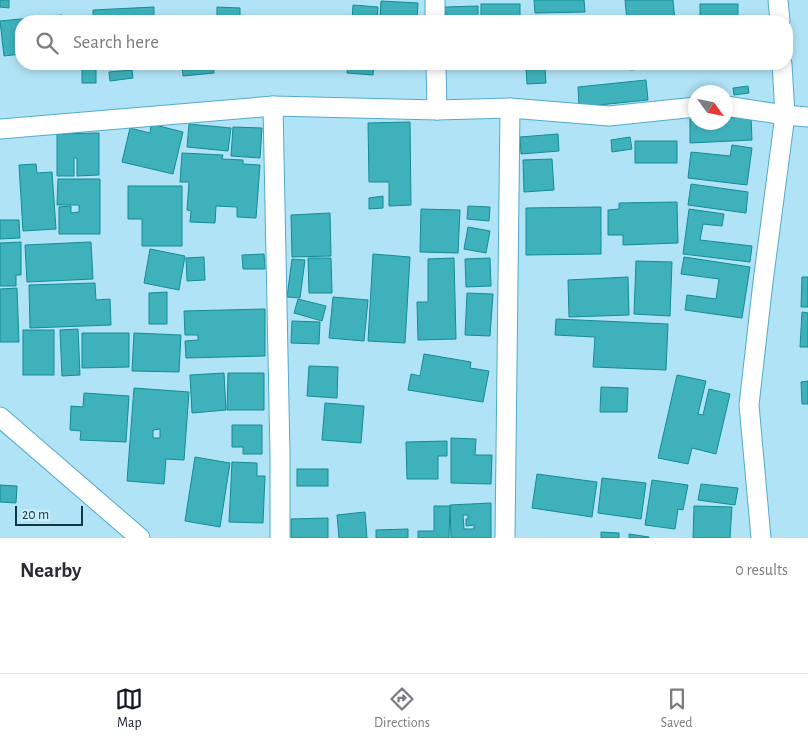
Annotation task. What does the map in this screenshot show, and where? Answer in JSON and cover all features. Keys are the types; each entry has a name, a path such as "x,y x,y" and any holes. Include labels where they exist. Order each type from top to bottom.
{"street":[{"path":"435,0 435,15"},
{"path":"778,0 779,15"},
{"path":"436,70 437,110"},
{"path":"761,538 749,405 785,115 782,70"},
{"path":"273,106 280,538"},
{"path":"0,128 273,106 437,110 510,108 609,116 688,107"},
{"path":"733,107 808,117"},
{"path":"505,538 510,108"},
{"path":"0,417 140,538"}],"building":[{"path":"0,0 9,0 9,8 0,7"},
{"path":"534,0 584,0 585,12 535,13"},
{"path":"625,0 673,0 674,15 626,15"},
{"path":"381,1 418,3 417,15 380,15"},
{"path":"481,4 520,4 520,15 481,15"},
{"path":"700,4 738,4 738,15 700,15"},
{"path":"353,5 378,7 377,15 352,15"},
{"path":"478,6 478,15 446,15 445,7"},
{"path":"154,7 154,15 93,15 93,10"},
{"path":"217,7 240,8 240,15 217,15"},
{"path":"15,20 15,55 4,56 0,21"},
{"path":"82,70 96,70 96,83 82,83"},
{"path":"132,70 133,78 110,81 109,72"},
{"path":"182,70 214,70 214,73 183,76"},
{"path":"347,70 373,70 373,75 347,73"},
{"path":"526,70 545,70 546,83 527,84"},
{"path":"646,80 648,100 579,107 578,87"},
{"path":"748,86 749,93 734,95 733,88"},
{"path":"751,116 752,140 690,143 690,130 733,130 733,117"},
{"path":"410,122 411,205 389,206 389,182 369,182 368,123"},
{"path":"151,124 183,132 173,174 122,162 130,128 150,133"},
{"path":"189,124 231,128 228,151 187,147"},
{"path":"233,127 262,128 260,158 231,156"},
{"path":"99,133 99,175 77,176 77,158 74,158 74,176 57,176 57,134"},
{"path":"558,134 559,151 521,154 520,137"},
{"path":"630,137 632,149 612,152 611,140"},
{"path":"635,141 677,141 677,163 635,163"},
{"path":"732,145 752,148 747,185 688,178 691,152 730,156"},
{"path":"182,153 223,155 222,159 243,160 243,164 260,165 256,218 237,217 237,207 216,206 215,223 190,222 191,211 187,210 189,182 180,182"},
{"path":"552,159 554,190 524,192 523,160"},
{"path":"36,164 37,173 52,172 56,229 23,231 19,165"},
{"path":"58,179 100,179 100,234 59,234 59,207 71,206 71,213 79,212 79,205 57,205"},
{"path":"691,184 748,192 746,213 688,205"},
{"path":"128,186 182,186 182,246 142,246 142,219 128,219"},
{"path":"383,196 383,208 369,209 369,198"},
{"path":"677,202 678,243 623,245 623,235 608,235 608,210 619,209 619,203"},
{"path":"468,206 490,207 489,221 467,219"},
{"path":"601,207 601,254 526,255 526,208"},
{"path":"421,209 460,210 458,253 420,252"},
{"path":"689,209 724,214 722,226 703,224 700,240 752,246 750,262 683,254"},
{"path":"330,213 331,256 292,257 291,215"},
{"path":"0,220 19,220 20,238 0,239"},
{"path":"468,227 490,231 486,253 464,249"},
{"path":"21,242 21,275 16,275 16,286 0,286 0,243"},
{"path":"91,242 93,279 27,282 25,245"},
{"path":"150,249 185,256 179,290 144,283"},
{"path":"264,254 265,269 243,269 242,255"},
{"path":"373,254 410,257 405,343 368,341"},
{"path":"204,257 205,280 187,281 186,258"},
{"path":"684,257 750,267 742,318 685,310 687,295 716,299 719,279 681,274"},
{"path":"308,258 331,258 332,293 309,293"},
{"path":"454,258 456,339 418,340 417,302 428,302 428,259"},
{"path":"490,258 491,286 466,287 465,259"},
{"path":"292,259 305,260 300,298 287,297"},
{"path":"636,261 672,262 670,316 634,314"},
{"path":"628,277 629,315 569,317 568,280"},
{"path":"802,277 808,277 808,307 801,307"},
{"path":"95,283 96,300 110,299 111,325 30,328 29,285"},
{"path":"17,288 19,342 0,342 0,289"},
{"path":"167,292 167,324 149,324 149,293"},
{"path":"467,293 493,294 490,336 465,335"},
{"path":"333,297 368,300 364,341 329,338"},
{"path":"298,299 326,306 322,321 294,313"},
{"path":"265,309 265,356 186,358 185,341 198,340 198,335 185,335 184,311"},
{"path":"802,312 808,313 808,347 800,347"},
{"path":"556,319 668,324 666,370 593,367 595,337 555,335"},
{"path":"292,321 320,322 319,344 291,343"},
{"path":"78,329 80,375 62,376 60,330"},
{"path":"23,330 54,330 54,375 23,375"},
{"path":"82,333 129,333 129,367 82,368"},
{"path":"134,333 181,335 179,372 132,371"},
{"path":"424,354 471,362 470,368 489,371 483,402 408,390 411,374 420,376"},
{"path":"309,366 338,367 337,398 307,396"},
{"path":"224,373 226,410 192,413 190,375"},
{"path":"228,373 264,373 264,410 227,410"},
{"path":"677,375 706,381 698,414 703,415 709,389 730,394 716,454 692,448 688,464 658,458"},
{"path":"808,381 808,404 802,404 801,382"},
{"path":"601,387 628,388 627,412 600,412"},
{"path":"134,388 189,392 184,460 166,459 164,484 127,481","holes":["160,429 160,438 153,438 153,430"]},
{"path":"84,393 129,396 126,442 80,440 81,431 70,430 71,406 83,407"},
{"path":"325,403 364,406 361,443 322,440"},
{"path":"232,425 262,425 262,454 243,454 243,447 232,447"},
{"path":"451,438 476,439 475,455 492,455 491,484 451,483"},
{"path":"447,441 447,456 438,456 438,479 407,479 406,442"},
{"path":"195,457 230,463 220,527 185,521"},
{"path":"232,462 257,463 257,476 265,476 263,523 229,522"},
{"path":"297,469 328,469 328,486 297,486"},
{"path":"537,474 597,482 592,517 532,508"},
{"path":"602,478 646,483 641,519 598,513"},
{"path":"652,480 688,485 683,510 678,509 675,529 645,525"},
{"path":"701,484 738,488 735,505 698,500"},
{"path":"0,485 17,486 16,503 0,502"},
{"path":"491,503 491,538 451,538 450,505","holes":["463,515 468,515 466,526 474,525 474,529 464,529"]},
{"path":"434,506 450,506 449,538 418,538 418,531 434,531"},
{"path":"694,506 732,507 730,538 693,538"},
{"path":"365,512 367,538 339,538 337,515"},
{"path":"328,518 328,538 291,538 291,519"},
{"path":"408,529 408,538 376,538 376,530"},
{"path":"601,532 619,533 619,538 601,538"},
{"path":"629,534 649,537 649,538 629,538"}]}
